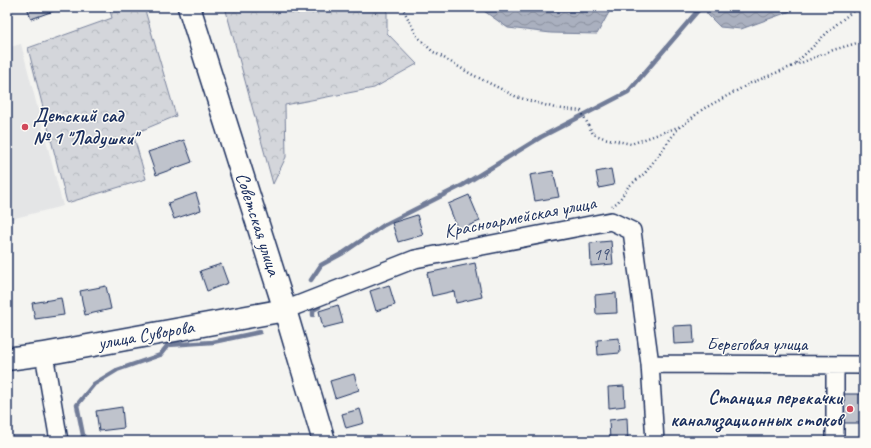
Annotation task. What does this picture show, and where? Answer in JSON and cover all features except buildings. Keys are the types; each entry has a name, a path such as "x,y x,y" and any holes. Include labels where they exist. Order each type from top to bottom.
{"main road":[{"name":"Советская улица","path":"189,7 285,310 324,441"},
{"name":"улица Суворова","path":"7,359 44,354 285,310"}],"street":[{"name":"Красноармейская улица","path":"285,310 415,259 611,221 632,232 650,364 655,441"},
{"path":"44,354 59,441"},
{"name":"Береговая улица","path":"650,364 864,366"},
{"path":"835,365 835,441"}],"path":[{"path":"402,7 417,36 432,51 471,74 517,97 555,108 581,111 593,134 631,144 681,126"},
{"path":"795,65 832,28 858,7"},
{"path":"596,224 609,208 618,202 628,187 645,173 677,130 703,109 751,82 833,50 864,41"}],"shaded area":[{"name":"Детский сад № 1 \"Ладушки\"","path":"21,44 63,206 7,220 7,48"}],"green space":[{"path":"109,7 144,7 176,116 133,134 146,179 67,203 28,48 112,18"},
{"path":"225,7 387,7 387,33 417,64 374,88 285,105 286,157 273,184"}],"water":[{"path":"482,7 612,7 597,34 551,33 508,28 484,11"},
{"path":"706,7 796,7 791,11 741,29 720,27 707,14"}],"waterway":[{"path":"311,280 321,265 343,253 384,225 463,185 541,137 628,92 701,7"},
{"path":"313,315 313,310 319,307"},
{"path":"84,440 77,405 94,384 117,370 160,355 168,345 213,342 260,332"}],"place":[{"name":"Детский сад № 1 \"Ладушки\"","path":"25,127"},
{"name":"Станция перекачки канализационных стоков","path":"850,409"}]}
